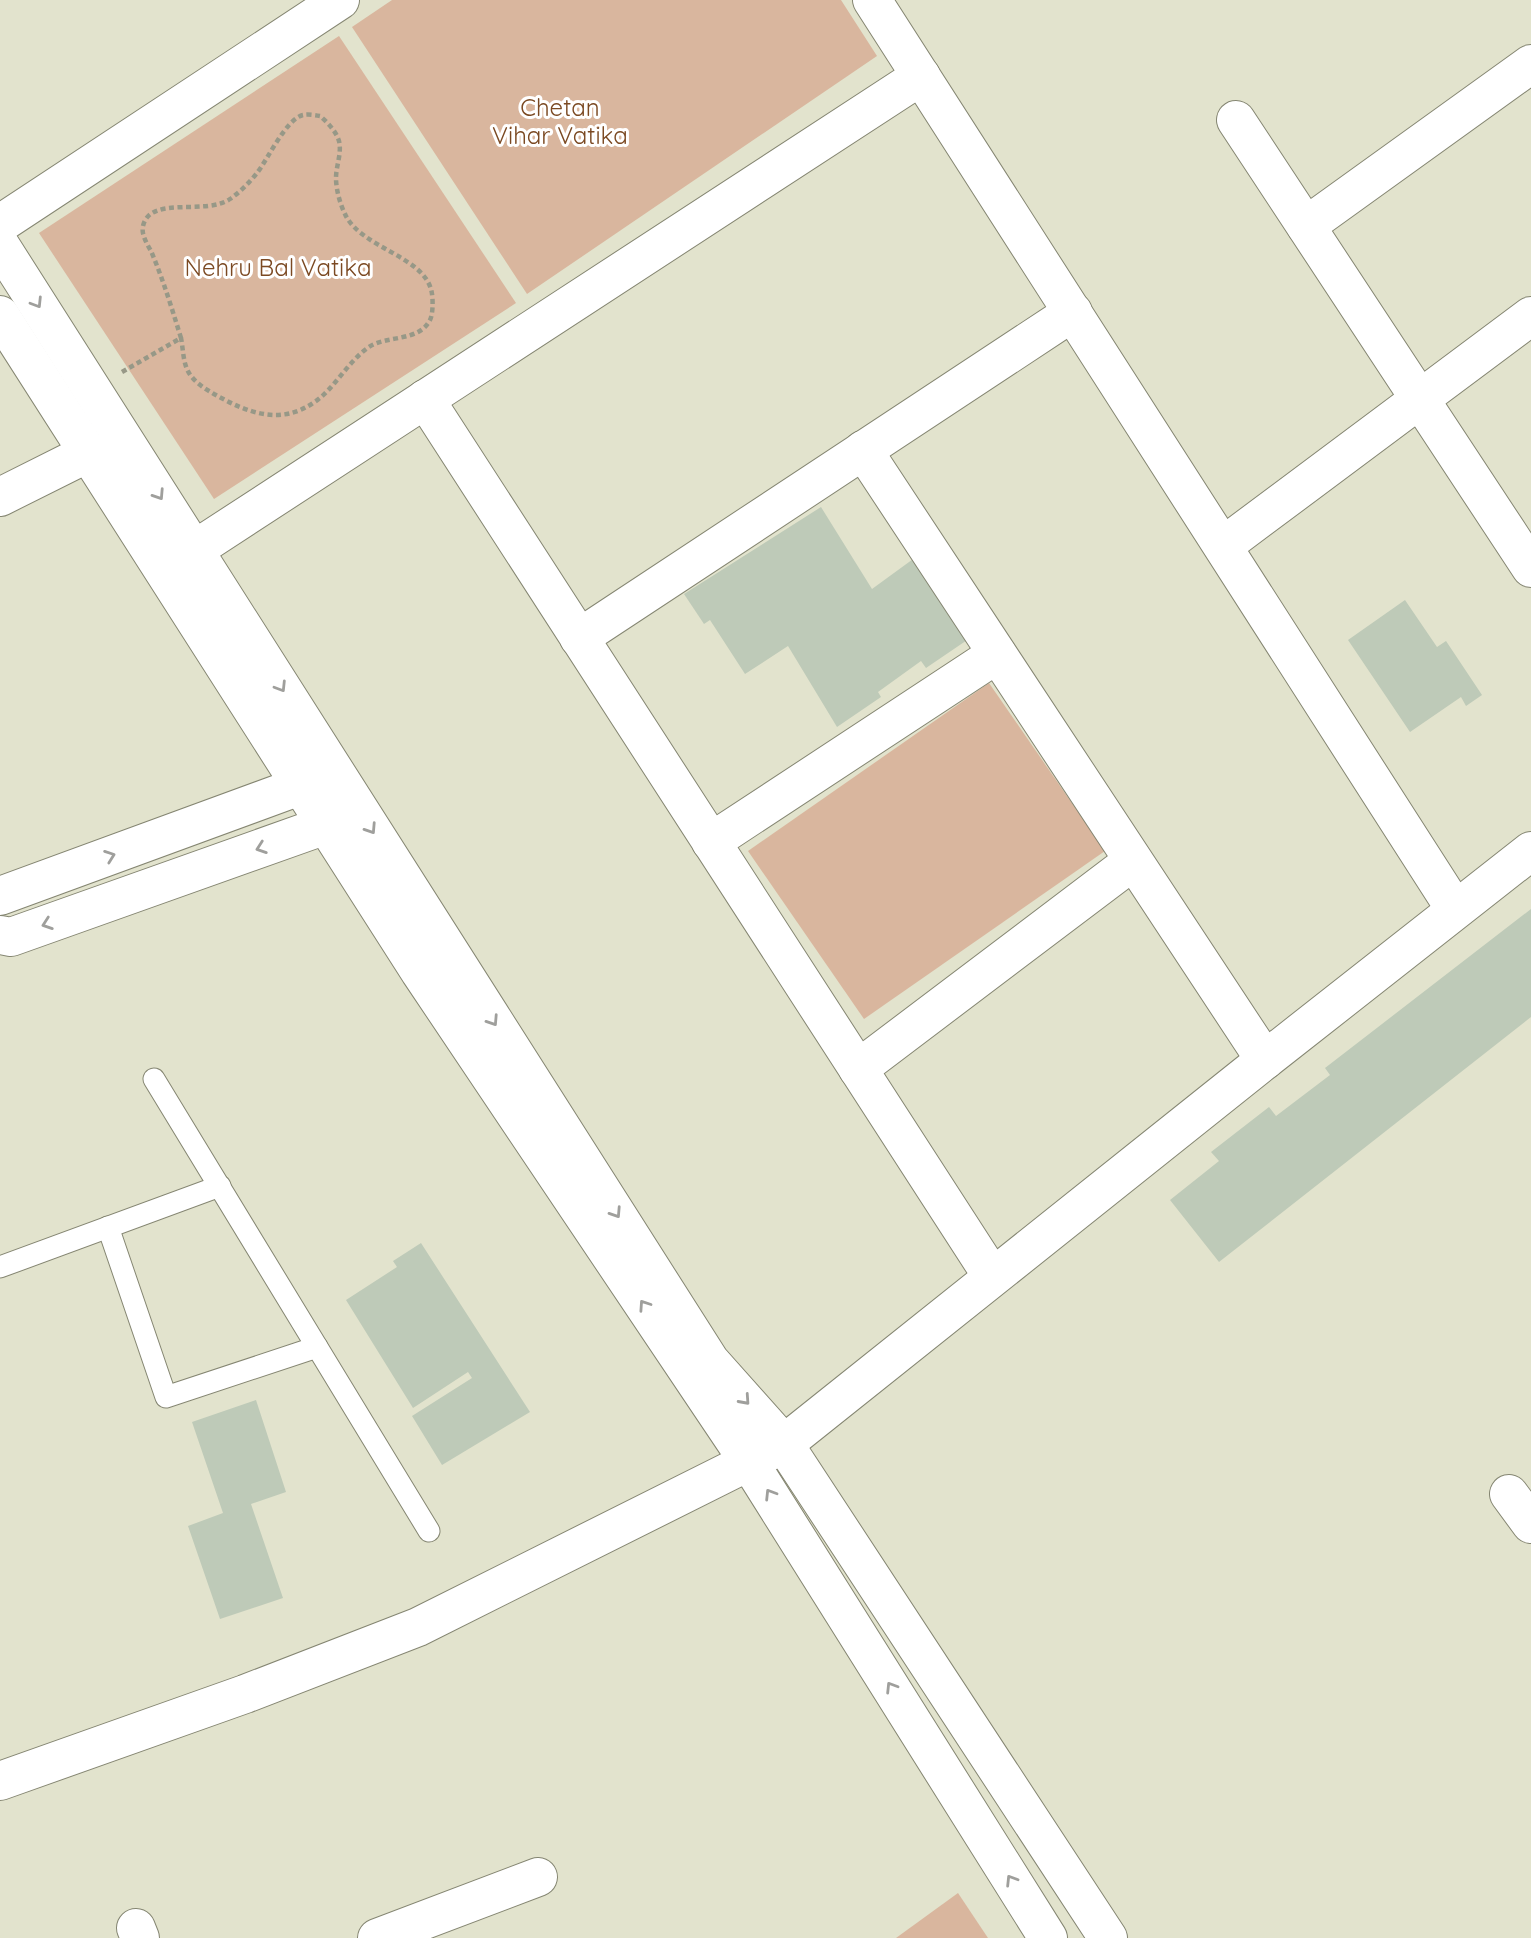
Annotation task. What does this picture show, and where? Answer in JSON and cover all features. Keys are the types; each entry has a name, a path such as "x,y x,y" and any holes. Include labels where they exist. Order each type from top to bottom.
{"street":[{"path":"0,223 341,0"},
{"path":"872,0 1455,909"},
{"path":"1306,226 1531,64"},
{"path":"194,550 921,76"},
{"path":"1236,120 1531,568"},
{"path":"0,245 710,1360 784,1444 1108,1938"},
{"path":"579,638 1073,313"},
{"path":"0,315 428,984 750,1461 1048,1938"},
{"path":"1223,547 1531,316"},
{"path":"425,399 992,1276"},
{"path":"863,450 1265,1060"},
{"path":"0,496 88,453"},
{"path":"711,842 997,654"},
{"path":"0,896 300,786"},
{"path":"0,935 11,937 326,825"},
{"path":"0,1781 244,1695 418,1627 784,1444 992,1276 1531,851"},
{"path":"858,1069 1133,861"},
{"path":"1509,1494 1531,1524"},
{"path":"377,1938 468,1921 538,1877"}],"lane":[{"path":"154,1079 429,1531"},
{"path":"0,1267 220,1186"},
{"path":"108,1227 166,1397 317,1347"}],"path":[{"path":"303,115 320,116 339,141 336,177 345,214 354,227 416,267 425,277 433,296 431,320 411,335 387,338 371,345 345,368 315,402 301,410 275,416 244,410 197,382 187,370 181,338 160,273 145,240 143,227 150,213 162,207 180,209 213,206 227,201 256,175 291,122 303,115"},
{"path":"128,369 181,338"}],"green space":[{"name":"Chetan Vihar Vatika","path":"392,0 841,0 877,56 527,294 352,27"},
{"name":"Nehru Bal Vatika","path":"339,36 516,303 214,499 39,233"},
{"path":"989,683 1105,851 864,1019 748,851"},
{"path":"958,1893 988,1938 896,1938"}],"building":[{"path":"821,507 872,589 920,554 976,634 926,668 921,661 878,692 881,697 837,727 788,646 745,674 710,620 704,624 684,594"},
{"path":"1405,600 1437,647 1446,641 1482,695 1466,706 1461,697 1410,732 1348,640"},
{"path":"1531,909 1531,1017 1219,1262 1170,1200 1219,1161 1211,1152 1269,1107 1276,1116 1330,1075 1325,1068"},
{"path":"421,1243 530,1412 442,1465 412,1416 472,1378 468,1372 413,1408 346,1300 397,1267 393,1261"},
{"path":"256,1400 286,1492 251,1504 283,1598 220,1619 188,1526 223,1513 192,1422"}]}
